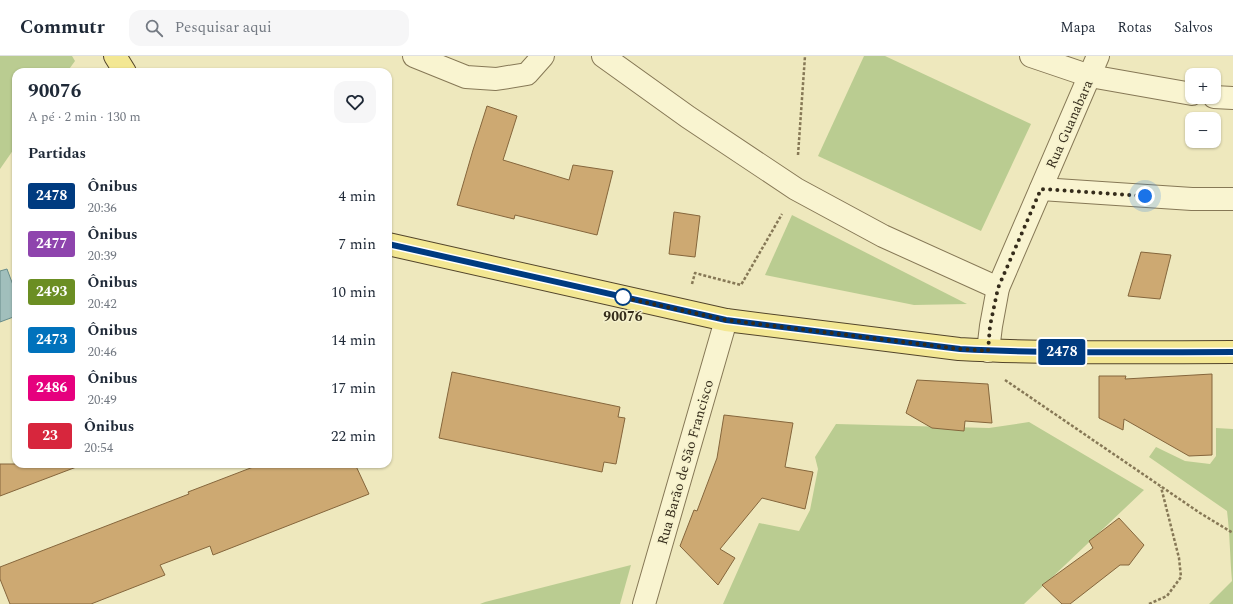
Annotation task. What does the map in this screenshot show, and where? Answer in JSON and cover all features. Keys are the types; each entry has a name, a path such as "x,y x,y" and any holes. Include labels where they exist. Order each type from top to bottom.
{"main road":[{"path":"115,56 122,68"},
{"path":"392,245 726,320 960,349 988,351 1233,352"}],"street":[{"path":"414,56 466,77 496,79 527,74 543,56"},
{"path":"603,56 688,117 796,189 883,236 998,288"},
{"path":"1031,56 1090,76 1185,93"},
{"name":"Rua Guanabara","path":"988,351 990,326 998,288 1098,56"},
{"path":"1221,97 1233,98"},
{"path":"1041,189 1192,200 1233,199"},
{"name":"Rua Barão de São Francisco","path":"644,604 726,320"}],"path":[{"path":"685,311 695,273 741,285 796,189 805,56"},
{"path":"998,376 1200,513 1233,533"},
{"path":"1149,604 1167,596 1181,578 1179,558 1161,486"}],"green space":[{"path":"0,56 72,56 75,61 70,68 12,68 12,152 0,169"},
{"path":"864,56 885,56 1031,124 981,231 818,156"},
{"path":"792,215 967,304 914,305 765,275"},
{"path":"1029,422 1144,490 1024,604 723,604 759,523 799,531 810,510 818,469 815,457 836,424 989,428"},
{"path":"1216,428 1233,429 1233,604 1209,604 1232,581 1227,511 1149,457 1156,447 1185,461 1210,464 1216,456"},
{"path":"631,565 620,604 480,604 485,602"}],"water":[{"path":"7,269 12,282 12,318 0,322 0,271"}],"building":[{"path":"487,106 517,116 503,160 569,180 573,165 613,171 597,235 515,215 514,219 457,205"},
{"path":"674,212 700,216 695,257 669,254"},
{"path":"1141,252 1171,255 1160,299 1128,296"},
{"path":"452,372 620,407 618,417 625,418 616,464 604,462 602,472 439,438"},
{"path":"1212,374 1212,455 1189,456 1124,419 1123,430 1099,418 1099,376 1126,376 1125,379"},
{"path":"917,380 988,384 992,423 965,421 964,431 932,428 906,413"},
{"path":"724,415 793,423 785,467 813,472 805,509 762,498 720,549 735,558 718,585 680,546 694,510 697,511 717,458"},
{"path":"0,464 12,464 12,468 74,468 0,496"},
{"path":"251,468 357,468 369,494 213,555 210,546 160,565 165,575 91,604 10,604 0,579 0,567 189,494 188,492"},
{"path":"1119,518 1144,545 1129,565 1120,565 1070,604 1062,604 1042,585 1093,548 1089,541"}],"bus line":[{"name":"2478","path":"392,245 726,320 960,349 988,351 1233,352"}],"place":[{"name":"90076","path":"623,297"}],"route":[{"path":"623,297 621,297 726,320 960,349 988,351 990,326 998,288 1041,189 1145,196"}]}
